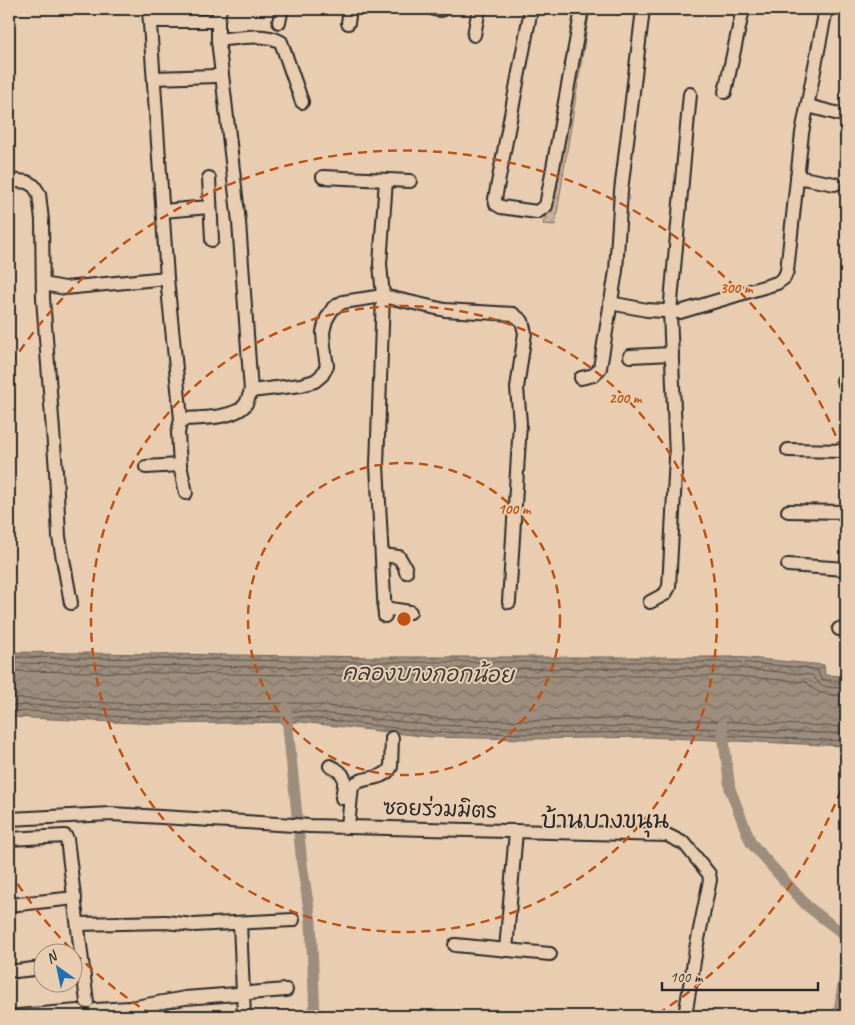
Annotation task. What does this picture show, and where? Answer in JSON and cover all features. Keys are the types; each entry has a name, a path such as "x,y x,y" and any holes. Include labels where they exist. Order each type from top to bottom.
{"street":[{"path":"279,22 282,9"},
{"path":"348,23 350,9"},
{"path":"474,35 479,9"},
{"path":"530,9 495,199 496,204 501,207 537,212 546,206 582,9"},
{"path":"581,378 594,375 600,368 616,271 621,191 643,9"},
{"path":"724,92 743,9"},
{"path":"610,303 625,307 680,312 777,283 784,278 787,271 802,133 826,9"},
{"path":"181,419 233,414 245,405 251,391 238,212 218,40 219,15 150,15 167,278 181,419 178,433 180,465 186,493"},
{"path":"218,40 264,36 275,38 281,42 302,102"},
{"path":"154,78 216,76"},
{"path":"650,602 665,594 669,587 676,457 670,312 690,94"},
{"path":"808,106 838,114"},
{"path":"322,177 410,181"},
{"path":"797,177 835,184"},
{"path":"209,178 212,240"},
{"path":"9,180 27,182 34,186 39,194 59,537 71,603"},
{"path":"386,180 380,264 383,296 377,465 384,612 410,612"},
{"path":"163,211 209,208"},
{"path":"43,284 65,288 167,278"},
{"path":"251,391 301,385 315,381 322,375 327,366 323,332 328,314 343,302 383,296 445,310 513,314 522,321 525,333 517,388 520,423 509,602"},
{"path":"630,356 672,354"},
{"path":"788,450 846,451"},
{"path":"146,467 180,465"},
{"path":"788,511 846,512"},
{"path":"382,555 399,557 406,572"},
{"path":"788,565 846,569"},
{"path":"343,826 352,786 355,782 382,775 390,770 392,738"},
{"path":"330,766 340,770 343,776 343,826"},
{"name":"ซอยร่วมมิตร","path":"9,819 111,814 310,826 668,835 685,844 709,874 710,880 685,1016"},
{"path":"506,950 516,831"},
{"path":"9,839 65,836 68,842 76,898 78,942"},
{"path":"9,905 76,898"},
{"path":"78,924 166,922 193,925 293,920"},
{"path":"240,923 244,1016"},
{"path":"455,945 550,954"},
{"path":"16,971 32,969"},
{"path":"82,985 87,1011"},
{"path":"18,1016 130,1008 185,998 286,990"}],"shaded area":[{"path":"585,9 590,9 555,225 543,224 549,202"}],"water":[{"name":"คลองบางกอกน้อย","path":"9,652 380,657 737,657 824,665 825,675 846,676 846,746 647,737 530,739 430,737 301,722 157,724 9,717"}],"waterway":[{"path":"286,708 302,864 311,922 315,1016"},
{"path":"722,725 730,789 751,843 807,906 846,936"},
{"path":"838,1016 846,966"},
{"path":"9,1010 11,1016"}],"district":[{"name":"บ้านบางขนุน","path":"605,820"}]}
